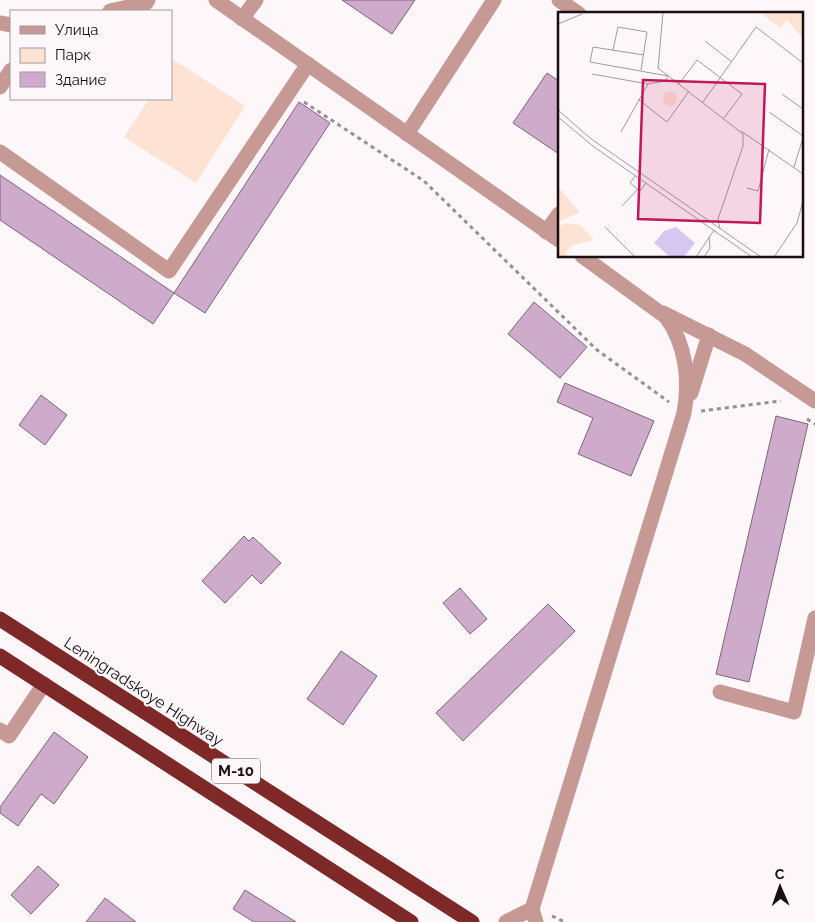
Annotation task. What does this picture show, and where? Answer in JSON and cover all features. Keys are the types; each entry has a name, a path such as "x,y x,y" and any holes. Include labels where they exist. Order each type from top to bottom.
{"highway":[{"name":"Leningradskoye Highway","path":"0,619 472,922"},
{"name":"М-10","path":"0,656 411,922"}],"street":[{"path":"114,10 148,0"},
{"path":"216,0 553,236 558,218"},
{"path":"242,19 256,0"},
{"path":"407,134 494,0"},
{"path":"559,0 576,12"},
{"path":"0,152 169,271 308,64"},
{"path":"0,87 10,72"},
{"path":"585,258 662,312 745,354 815,401"},
{"path":"662,312 672,327 685,362 687,383 684,413"},
{"path":"506,922 534,915 684,413 709,336"},
{"path":"720,692 794,712 815,618"},
{"path":"0,730 9,736 44,684"}],"path":[{"path":"289,92 424,182 597,350 684,413 780,400 787,405"},
{"path":"801,415 815,424"}],"green space":[{"path":"174,60 245,106 196,183 124,137 148,100 172,100 172,63"}],"building":[{"path":"342,0 415,0 392,34"},
{"path":"547,73 558,80 558,153 513,123"},
{"path":"299,102 330,123 205,313 174,293"},
{"path":"0,175 174,293 153,324 0,220"},
{"path":"534,302 587,347 560,378 508,334"},
{"path":"565,383 654,421 631,476 578,454 593,418 557,402"},
{"path":"41,395 67,415 45,445 19,425"},
{"path":"776,416 808,424 749,682 716,674"},
{"path":"244,536 249,541 253,537 281,563 261,584 252,575 225,603 202,581"},
{"path":"460,588 487,619 470,634 443,603"},
{"path":"548,604 575,631 463,741 436,713"},
{"path":"341,651 377,676 343,725 307,699"},
{"path":"54,732 88,757 54,804 41,794 18,826 0,813 0,807"},
{"path":"38,866 59,885 31,914 11,895"},
{"path":"245,890 296,922 254,922 233,909"},
{"path":"105,898 136,922 86,922"}]}
